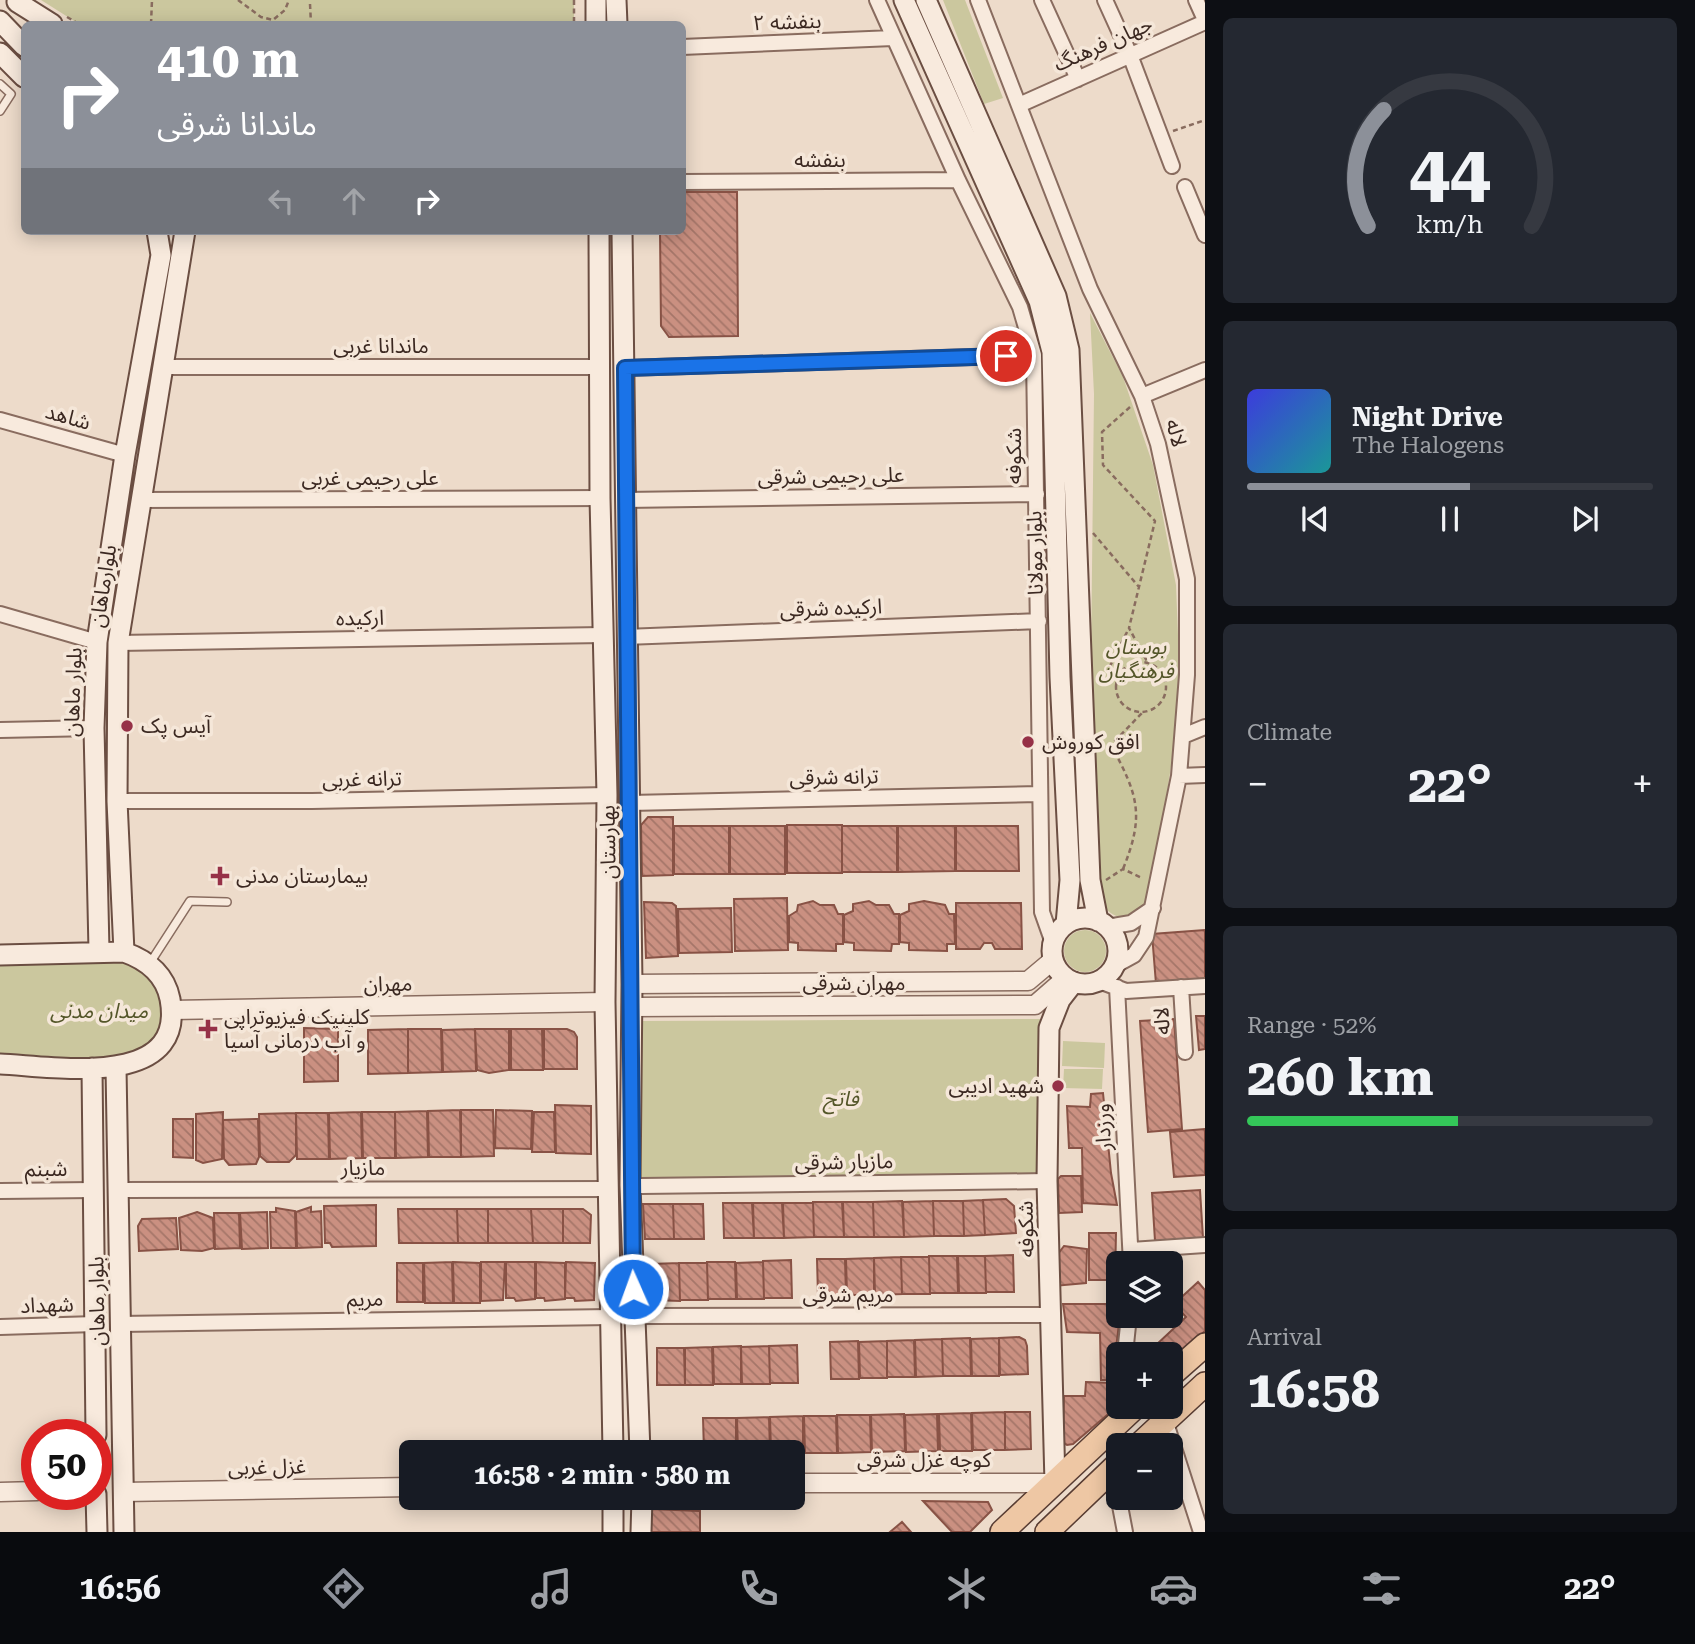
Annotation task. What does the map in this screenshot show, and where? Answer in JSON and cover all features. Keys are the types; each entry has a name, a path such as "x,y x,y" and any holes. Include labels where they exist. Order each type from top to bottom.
{"main road":[{"path":"596,0 596,21"},
{"path":"616,0 617,21"},
{"name":"بلوار مولانا","path":"904,0 1039,302 1052,352 1060,677 1070,880 1066,924"},
{"name":"بلوار مولانا","path":"926,0 1056,296 1069,350 1091,889 1103,924"},
{"path":"16,1 35,21"},
{"path":"16,1 47,21"},
{"path":"0,21 21,43"},
{"path":"0,53 21,74"},
{"name":"بلوار ماهان","path":"99,950 94,728 97,642 125,455 162,255 159,235"},
{"name":"بلوارماهان","path":"124,952 117,801 118,643 184,235"},
{"name":"بهارستان","path":"599,235 600,498 607,795 605,1002 613,1440"},
{"name":"بهارستان","path":"622,235 625,637 632,984 630,1185 640,1440"},
{"path":"1085,918 1103,924 1117,946 1108,984 1070,980 1053,952 1066,924 1085,918"},
{"path":"0,955 99,950 124,952 149,965 168,989 172,1010 167,1032 155,1051 137,1063 116,1068 0,1064"},
{"name":"شکوفه","path":"1055,1482 1047,1181 1049,1028 1070,980"},
{"name":"بلوار ماهان","path":"92,1068 96,1419"},
{"name":"بلوار ماهان","path":"116,1068 124,1532"},
{"path":"1183,1364 1205,1345"},
{"path":"1152,1433 1205,1384"},
{"path":"1013,1528 1118,1419"},
{"path":"1052,1530 1106,1477"},
{"path":"96,1510 97,1532"},
{"path":"613,1510 613,1532"},
{"path":"641,1532 642,1510"}],"street":[{"name":"شکوفه","path":"877,0 958,180 1020,307 1034,355 1042,912 1053,952"},
{"name":"لاله","path":"978,0 1090,289 1142,396 1158,444 1187,579 1187,675 1179,776 1154,907 1141,947 1134,955 1114,966"},
{"path":"1042,0 1078,79"},
{"path":"1105,0 1130,55 1172,166"},
{"path":"1196,0 1205,21"},
{"name":"جهان فرهنگ","path":"1019,106 1205,21"},
{"name":"بنفشه ۲","path":"686,47 893,38"},
{"name":"بنفشه","path":"686,182 958,180"},
{"path":"1185,187 1205,235"},
{"path":"625,368 1034,355"},
{"name":"ماندانا غربی","path":"163,367 599,367"},
{"path":"1142,396 1205,370"},
{"name":"شاهد","path":"0,420 125,455"},
{"name":"علی رحیمی شرقی","path":"625,500 1037,494"},
{"name":"علی رحیمی غربی","path":"140,500 600,498"},
{"path":"0,614 97,642"},
{"name":"ارکیده شرقی","path":"625,637 1039,621"},
{"name":"ارکیده","path":"118,643 603,635"},
{"path":"1183,736 1205,727"},
{"path":"0,730 94,728"},
{"path":"1179,776 1205,775"},
{"name":"ترانه شرقی","path":"630,803 1039,794"},
{"name":"ترانه غربی","path":"117,801 312,801 607,795"},
{"path":"1103,924 1131,923 1154,907"},
{"name":"مهران شرقی","path":"632,984 1028,981 1053,952"},
{"name":"مهران شرقی","path":"632,1007 1035,1005 1070,980"},
{"path":"1108,984 1126,991 1205,986"},
{"name":"ورزدار","path":"1108,984 1130,1251"},
{"name":"لاله","path":"1181,987 1185,1052"},
{"name":"مهران","path":"172,1010 605,1002"},
{"name":"مازیار شرقی","path":"641,1186 1047,1181"},
{"name":"مازیار","path":"118,1190 609,1189"},
{"name":"شبنم","path":"0,1191 93,1190"},
{"path":"1168,1251 1205,1245"},
{"name":"مریم شرقی","path":"646,1316 1051,1315"},
{"name":"مریم","path":"120,1324 610,1317"},
{"name":"شهداد","path":"0,1327 95,1324"},
{"path":"1165,1420 1201,1532"},
{"name":"کوچه غزل شرقی","path":"805,1483 1055,1482"},
{"name":"غزل غربی","path":"123,1492 399,1487"},
{"path":"0,1492 21,1492"},
{"path":"1122,1510 1125,1532"}],"lane":[{"path":"0,84 10,94 0,111"},
{"path":"149,965 190,901 227,902"}],"path":[{"path":"151,21 152,0"},
{"path":"238,0 261,17 273,20 285,10 289,0"},
{"path":"574,0 574,21"},
{"path":"310,4 311,21"},
{"path":"1160,136 1205,120"},
{"path":"1129,628 1148,663 1163,676 1165,694 1152,709 1143,712 1134,711 1119,699 1117,680 1108,670 1129,628 1155,521 1103,465 1102,432 1142,396"},
{"path":"1076,514 1139,587"},
{"path":"1117,680 1129,665 1148,663"},
{"path":"1091,889 1123,869 1132,846 1136,821 1135,792 1111,745 1143,712"},
{"path":"1123,869 1139,876 1157,890"}],"green space":[{"path":"41,0 574,0 574,21 74,21"},
{"path":"943,0 965,0 1003,98 984,104"},
{"name":"بوستان فرهنگیان","path":"1090,313 1123,377 1153,465 1176,585 1179,660 1175,740 1151,898 1134,919 1114,915 1099,902 1091,657 1094,394"},
{"path":"1085,930 1100,936 1106,951 1100,966 1085,972 1070,966 1064,951 1070,936"},
{"name":"میدان مدنی","path":"113,958 143,970 159,992 162,1003 160,1026 149,1045 124,1058 89,1063 0,1056 0,964"},
{"name":"فاتح","path":"1041,1019 1044,1179 637,1180 640,1021"},
{"path":"1063,1041 1105,1043 1104,1068 1062,1066"},
{"path":"1064,1069 1103,1069 1102,1089 1063,1088"}],"building":[{"path":"686,192 737,192 738,336 669,337 661,326 660,235 686,235"},
{"path":"648,817 673,817 673,875 642,876 641,825"},
{"path":"787,825 842,825 842,873 787,873"},
{"path":"674,826 729,826 729,874 674,874"},
{"path":"730,826 785,826 785,874 730,874"},
{"path":"842,826 897,826 897,872 842,872"},
{"path":"898,826 955,826 955,871 898,872"},
{"path":"956,826 1018,826 1019,871 956,871"},
{"path":"787,898 788,950 735,951 734,899"},
{"path":"813,901 820,905 834,905 838,914 843,914 843,944 836,944 836,951 798,950 798,943 789,942 789,916 797,911 798,905"},
{"path":"869,901 876,905 889,905 894,914 899,914 899,944 892,944 891,951 854,950 854,943 844,942 844,915 853,911 853,904"},
{"path":"924,901 945,905 949,914 954,914 955,944 947,944 947,951 909,950 909,943 900,942 900,915 909,911 909,904"},
{"path":"644,902 672,903 676,906 678,956 646,958"},
{"path":"956,903 1021,903 1022,949 995,949 992,943 984,943 980,949 956,949"},
{"path":"731,908 732,952 679,953 678,909"},
{"path":"1205,930 1205,980 1156,984 1152,934"},
{"path":"1196,1016 1205,1016 1205,1049 1199,1050"},
{"path":"1174,1019 1182,1129 1148,1132 1140,1021"},
{"path":"304,1028 338,1029 338,1081 304,1082"},
{"path":"408,1029 408,1073 368,1074 368,1030"},
{"path":"408,1029 441,1029 442,1072 408,1073"},
{"path":"475,1029 509,1029 509,1070 489,1073 477,1070"},
{"path":"475,1029 476,1071 443,1072 442,1030"},
{"path":"511,1029 542,1029 543,1070 511,1070"},
{"path":"544,1029 567,1029 574,1032 577,1037 577,1069 544,1069"},
{"path":"1103,1093 1117,1205 1083,1203 1082,1148 1069,1148 1067,1106 1090,1107 1091,1094"},
{"path":"555,1105 591,1106 591,1154 556,1153"},
{"path":"460,1110 461,1157 429,1157 428,1111"},
{"path":"461,1110 493,1110 494,1156 461,1157"},
{"path":"496,1110 532,1111 531,1149 495,1148"},
{"path":"427,1111 428,1157 396,1158 395,1112"},
{"path":"223,1112 222,1159 203,1163 196,1160 196,1114"},
{"path":"361,1112 362,1158 330,1159 329,1113"},
{"path":"362,1112 395,1112 395,1158 363,1158"},
{"path":"534,1112 554,1112 555,1152 532,1152"},
{"path":"296,1113 328,1113 329,1159 297,1159"},
{"path":"296,1113 296,1155 289,1162 267,1162 260,1156 259,1114"},
{"path":"173,1119 193,1119 193,1158 173,1157"},
{"path":"258,1119 259,1157 256,1164 229,1165 224,1159 223,1120"},
{"path":"1205,1129 1205,1175 1174,1177 1170,1132"},
{"path":"1061,1176 1081,1176 1082,1212 1059,1213 1058,1179"},
{"path":"1200,1190 1203,1238 1155,1241 1152,1193"},
{"path":"1006,1199 1014,1206 1016,1233 985,1235 983,1200"},
{"path":"983,1200 985,1235 964,1236 963,1201"},
{"path":"902,1201 904,1237 874,1237 873,1202"},
{"path":"933,1201 934,1236 904,1237 903,1202"},
{"path":"933,1201 963,1201 964,1236 934,1236"},
{"path":"813,1202 842,1202 844,1237 814,1237"},
{"path":"843,1202 873,1202 874,1237 844,1237"},
{"path":"723,1203 752,1203 754,1238 724,1238"},
{"path":"753,1203 782,1203 784,1238 754,1238"},
{"path":"783,1203 813,1203 814,1237 784,1238"},
{"path":"643,1204 673,1204 674,1239 645,1239"},
{"path":"673,1204 703,1204 704,1239 674,1239"},
{"path":"376,1205 376,1246 332,1247 330,1243 325,1243 324,1206"},
{"path":"311,1207 311,1212 321,1211 322,1247 297,1248 296,1212"},
{"path":"276,1208 295,1211 296,1248 271,1248 270,1212 276,1212"},
{"path":"398,1209 457,1209 458,1243 399,1243"},
{"path":"457,1209 488,1209 488,1243 458,1243"},
{"path":"488,1209 531,1209 533,1243 488,1243"},
{"path":"531,1209 563,1209 563,1243 533,1243"},
{"path":"563,1209 583,1209 591,1215 590,1243 563,1243"},
{"path":"197,1212 213,1218 214,1248 202,1251 181,1250 179,1218"},
{"path":"267,1212 268,1248 242,1249 240,1213"},
{"path":"214,1213 239,1213 240,1248 215,1249"},
{"path":"176,1218 178,1249 139,1251 138,1226 142,1219"},
{"path":"1089,1233 1116,1233 1116,1251 1106,1251 1106,1280 1089,1280"},
{"path":"1064,1246 1087,1249 1086,1283 1054,1286 1058,1254"},
{"path":"1013,1255 1014,1292 986,1292 985,1256"},
{"path":"929,1256 957,1256 958,1293 930,1293"},
{"path":"958,1256 985,1256 986,1293 959,1293"},
{"path":"901,1257 902,1294 875,1295 874,1258"},
{"path":"901,1257 929,1257 930,1294 902,1294"},
{"path":"874,1258 874,1295 847,1295 846,1259"},
{"path":"817,1259 845,1259 846,1296 818,1296"},
{"path":"791,1260 792,1298 764,1298 763,1261"},
{"path":"452,1262 453,1303 425,1303 424,1263"},
{"path":"453,1262 480,1263 480,1303 454,1303"},
{"path":"481,1262 505,1262 503,1300 481,1301"},
{"path":"506,1262 535,1262 535,1299 516,1301 514,1298 506,1298"},
{"path":"536,1262 565,1263 565,1299 545,1301 544,1298 536,1298"},
{"path":"566,1262 595,1263 594,1300 575,1301 574,1298 565,1298"},
{"path":"707,1262 735,1262 736,1299 708,1299"},
{"path":"763,1262 764,1299 737,1299 736,1263"},
{"path":"397,1263 423,1263 423,1302 397,1302"},
{"path":"679,1263 707,1263 708,1300 680,1300"},
{"path":"679,1263 680,1301 652,1300 651,1264"},
{"path":"1198,1282 1205,1290 1205,1331 1183,1351 1183,1342 1159,1342 1174,1328 1183,1328 1183,1320 1186,1317 1183,1314 1183,1296"},
{"path":"1063,1304 1106,1304 1106,1328 1118,1328 1117,1342 1106,1342 1106,1380 1101,1380 1100,1333 1067,1332"},
{"path":"1019,1337 1025,1340 1027,1346 1028,1374 1000,1375 999,1338"},
{"path":"970,1338 971,1376 943,1376 942,1339"},
{"path":"999,1338 999,1376 972,1376 971,1339"},
{"path":"942,1339 943,1376 916,1377 915,1340"},
{"path":"914,1340 915,1377 887,1377 887,1341"},
{"path":"858,1341 859,1379 831,1379 830,1342"},
{"path":"887,1341 887,1378 860,1378 859,1342"},
{"path":"797,1345 798,1383 770,1383 769,1346"},
{"path":"741,1346 741,1384 714,1384 713,1347"},
{"path":"769,1346 770,1384 742,1384 741,1347"},
{"path":"712,1347 713,1385 685,1385 685,1348"},
{"path":"657,1348 684,1348 685,1385 657,1385"},
{"path":"1086,1382 1106,1383 1106,1416 1073,1444 1067,1445 1063,1443 1064,1396 1085,1396"},
{"path":"1005,1412 1005,1450 973,1450 972,1413"},
{"path":"1005,1412 1030,1412 1031,1449 1005,1450"},
{"path":"971,1413 972,1451 940,1451 939,1414"},
{"path":"904,1414 905,1451 872,1452 871,1415"},
{"path":"937,1414 938,1451 906,1452 905,1415"},
{"path":"837,1415 870,1415 871,1452 838,1453"},
{"path":"803,1416 803,1440 771,1440 770,1417"},
{"path":"804,1416 836,1416 837,1453 805,1453"},
{"path":"769,1417 770,1440 738,1440 737,1418"},
{"path":"703,1418 736,1418 736,1440 704,1440"},
{"path":"923,1501 988,1502 992,1510 970,1532 952,1532"},
{"path":"651,1510 700,1511 700,1532 645,1532"},
{"path":"902,1522 911,1532 890,1532"}],"place":[{"name":"آیس پک","path":"127,726"},
{"name":"افق کوروش","path":"1028,742"},
{"name":"بیمارستان مدنی","path":"220,876"},
{"name":"کلینیک فیزیوتراپی و آب درمانی آسیا","path":"208,1029"},
{"name":"شهید ادیبی","path":"1058,1086"}],"route":[{"path":"633,1289 630,1185 630,803 625,637 625,368 1006,356"}]}
